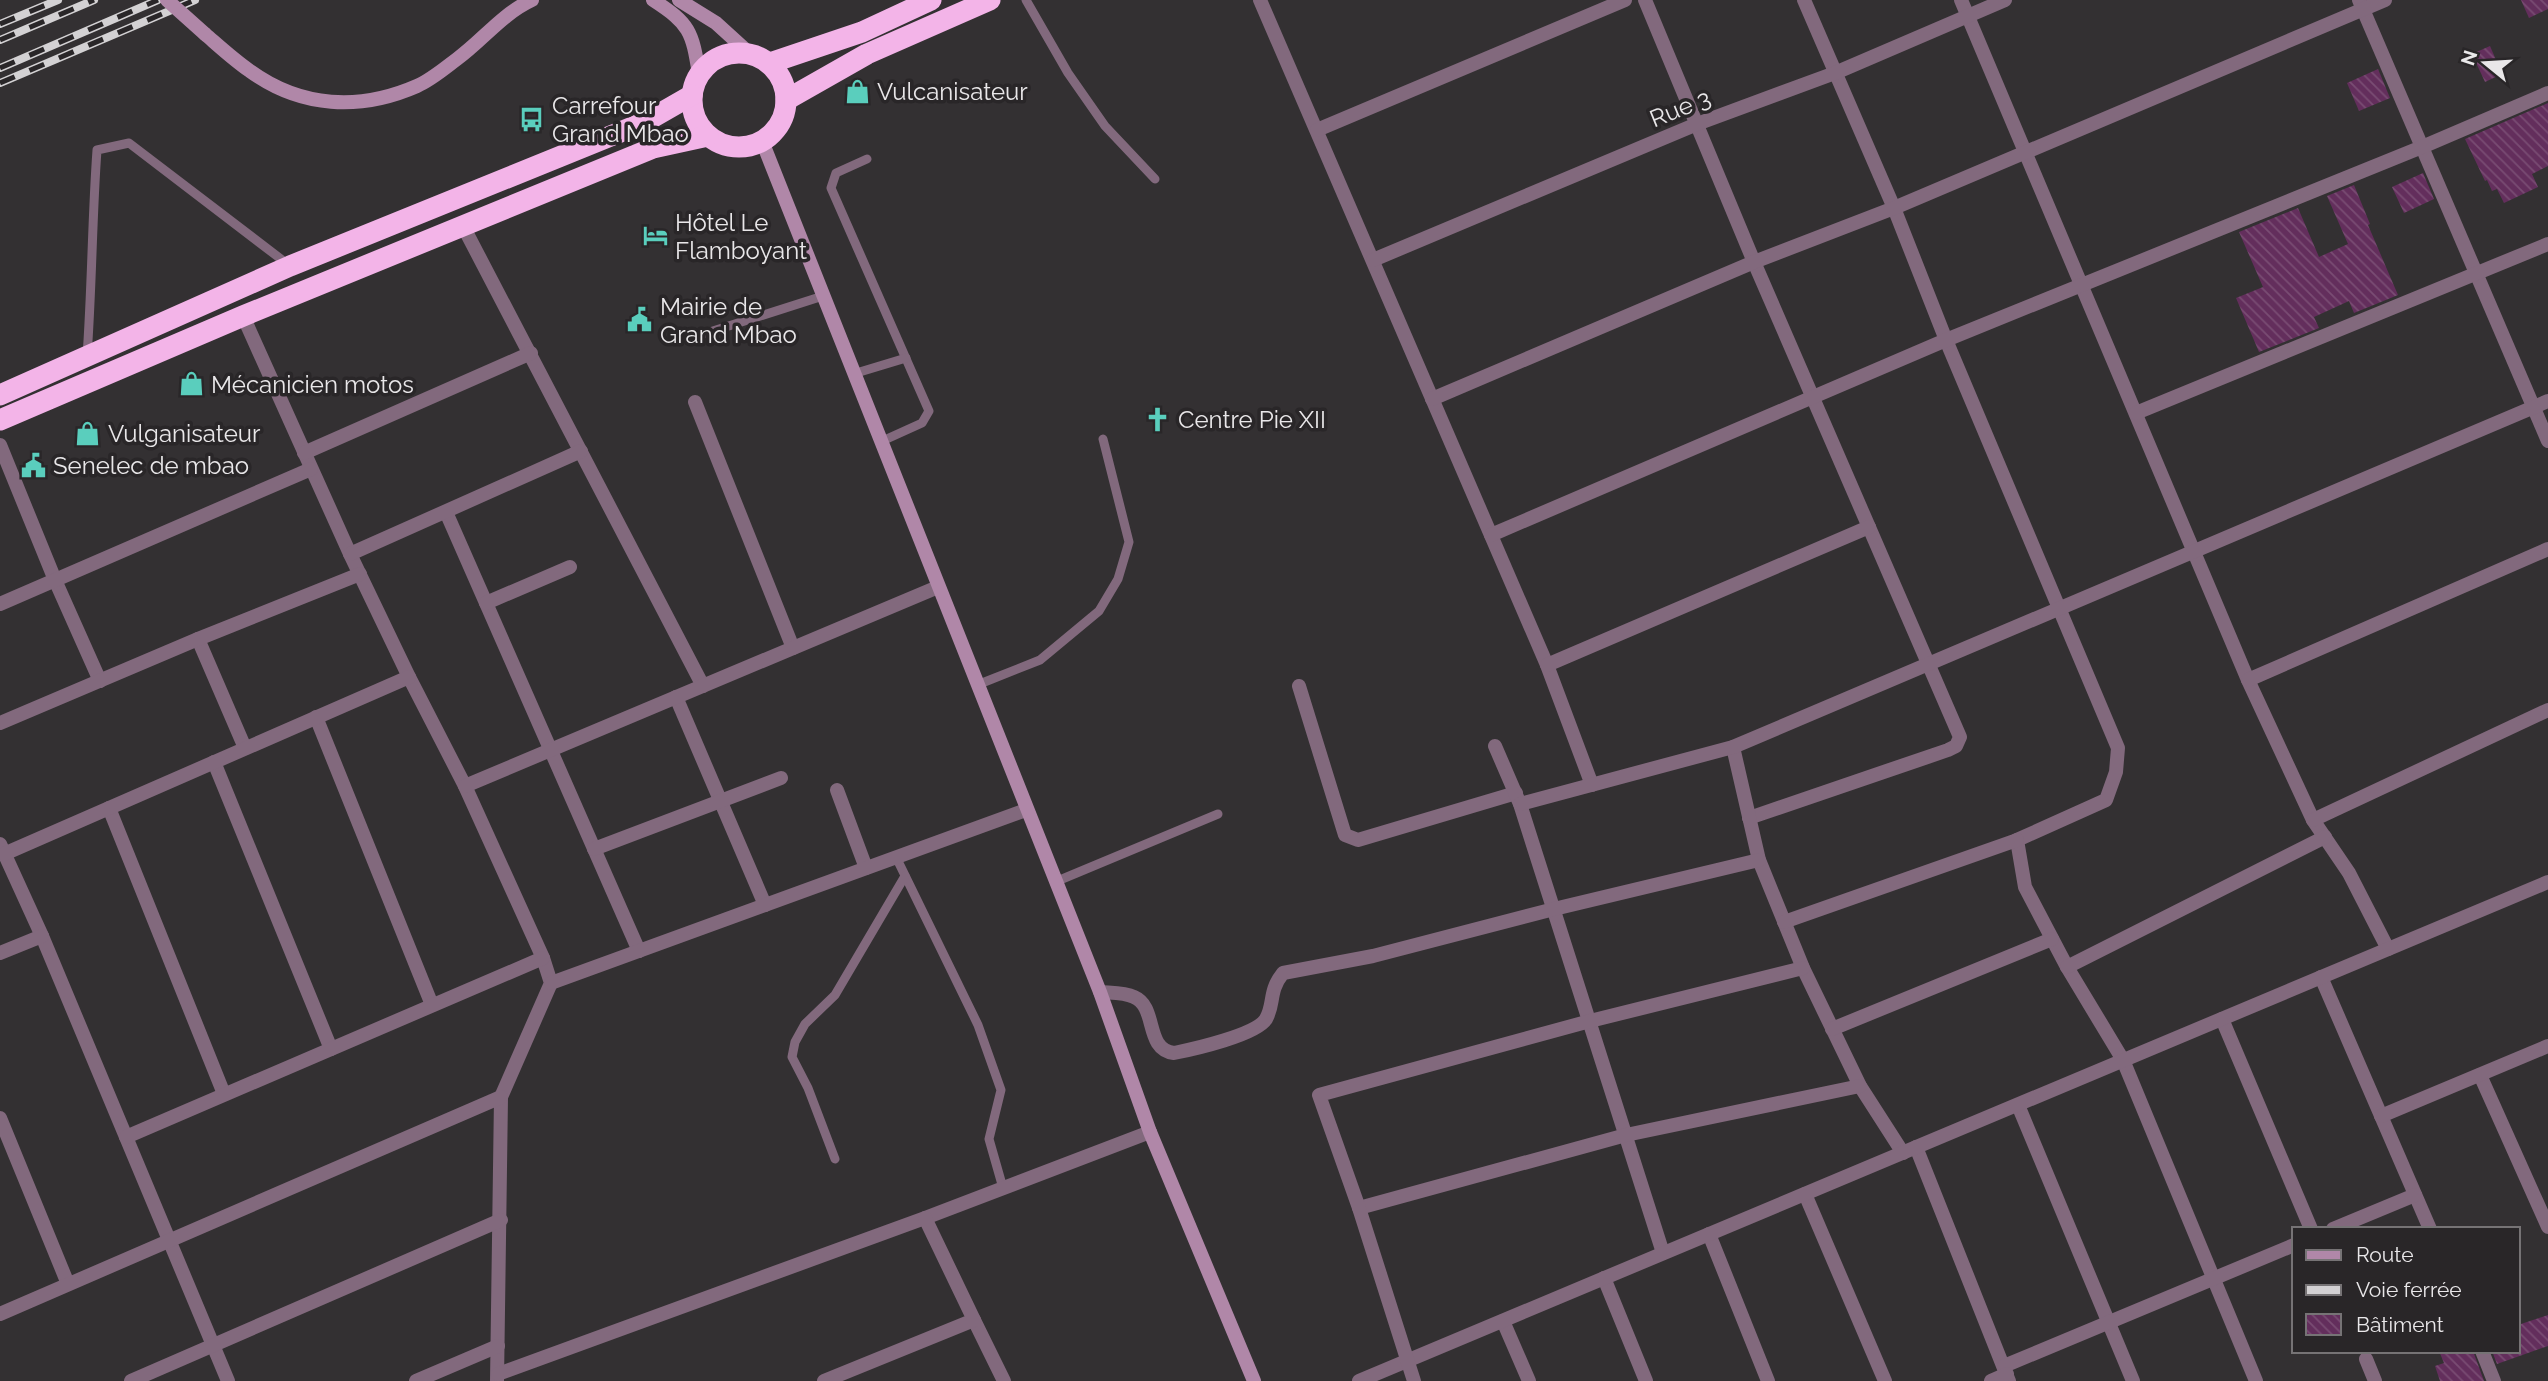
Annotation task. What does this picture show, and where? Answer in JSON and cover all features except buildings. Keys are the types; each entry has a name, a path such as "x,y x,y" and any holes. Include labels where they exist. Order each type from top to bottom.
{"highway":[{"path":"770,63 862,33 932,0"},
{"path":"786,100 867,54 990,0"},
{"path":"738,52 749,53 770,63 783,82 786,100 784,116 778,126 762,141 740,148 718,143 708,136 695,118 692,95 699,74 706,65 722,56 738,52"},
{"path":"0,394 87,358 290,266 645,122 692,95"},
{"path":"0,420 243,316 653,148 708,136"}],"street":[{"path":"167,0 251,72 279,88 318,101 354,104 419,85 459,57 518,6 532,0"},
{"path":"653,0 684,23 693,39 699,74"},
{"path":"679,0 716,23 749,53"},
{"path":"1260,0 1547,664 1592,785"},
{"path":"1317,130 1625,0"},
{"path":"1645,0 1754,262 1960,737 1956,746 1749,818"},
{"path":"1784,922 2017,840 2105,800 2116,772 2118,748 1946,340 1894,208 1804,0"},
{"path":"1961,0 2248,680 2313,820 2349,873 2388,949"},
{"name":"Rue 3","path":"1373,260 1697,124 1835,73 2005,0"},
{"path":"1432,399 1754,262 1894,208 2361,5 2385,0"},
{"path":"2361,5 2476,274 2541,404 2548,441"},
{"path":"1490,535 1946,340 2422,147 2548,93"},
{"path":"762,141 1100,992 1150,1132 1254,1381"},
{"path":"463,226 703,686"},
{"path":"2136,413 2548,244"},
{"path":"243,316 350,554 465,786 543,958 551,983 501,1097 497,1378 1150,1132"},
{"path":"304,453 531,353"},
{"path":"695,402 793,648"},
{"path":"1300,686 1345,835 1358,840 1518,798 1592,785 1733,747 2541,404"},
{"path":"0,445 100,681"},
{"path":"350,554 581,452"},
{"path":"0,604 312,469"},
{"path":"446,512 639,951"},
{"path":"1547,664 1869,527"},
{"path":"2248,680 2548,550"},
{"path":"486,603 570,567"},
{"path":"0,723 198,639 360,575"},
{"path":"465,786 939,587"},
{"path":"198,639 246,748"},
{"path":"228,1381 42,936 2,849 108,808 409,677"},
{"path":"676,697 765,905"},
{"path":"2313,820 2548,710"},
{"path":"316,718 432,1005"},
{"path":"1495,746 1518,798 1663,1253"},
{"path":"1733,747 1759,860 1803,968 1860,1086 1909,1150 2007,1374"},
{"path":"214,762 331,1049"},
{"path":"594,849 780,778"},
{"path":"837,790 866,868"},
{"path":"108,808 224,1094"},
{"path":"551,983 1026,810"},
{"path":"2067,967 2325,837"},
{"path":"2017,840 2025,887 2067,967 2123,1060 2256,1381"},
{"path":"1100,992 1132,996 1143,1003 1156,1043 1166,1052 1174,1053 1254,1030 1266,1019 1274,985 1283,974 1373,956 1759,860"},
{"path":"1359,1381 2548,882"},
{"path":"0,953 42,936"},
{"path":"1832,1029 2052,939"},
{"path":"126,1137 543,958"},
{"path":"1414,1381 1359,1208 1319,1095 1590,1021 1803,968"},
{"path":"2322,977 2429,1227"},
{"path":"2222,1019 2310,1227"},
{"path":"2381,1116 2548,1045"},
{"path":"2480,1075 2548,1227"},
{"path":"1359,1208 1626,1135 1860,1086"},
{"path":"0,1314 501,1097"},
{"path":"2018,1105 2133,1381"},
{"path":"2,1128 68,1284"},
{"path":"1805,1194 1885,1381"},
{"path":"2338,1227 2415,1195"},
{"path":"925,1218 1004,1381"},
{"path":"131,1381 500,1220"},
{"path":"1709,1234 1768,1381"},
{"path":"1991,1381 2108,1322 2292,1246"},
{"path":"1604,1278 1646,1381"},
{"path":"824,1381 846,1377 974,1320"},
{"path":"1503,1321 1529,1381"},
{"path":"416,1381 498,1346"},
{"path":"2483,1353 2494,1381"},
{"path":"2366,1359 2375,1381"}],"lane":[{"path":"1026,0 1068,74 1105,127 1155,179"},
{"path":"87,358 93,283 92,211 97,150 129,143 290,266"},
{"path":"867,159 836,173 831,188 929,411 922,423 880,442"},
{"path":"691,338 823,296"},
{"path":"853,374 906,358"},
{"path":"977,685 1040,660 1099,611 1118,579 1129,542 1103,439"},
{"path":"1055,882 1218,814"},
{"path":"896,857 978,1025 1002,1090 989,1139 1003,1188"},
{"path":"835,1159 808,1088 792,1057 794,1042 806,1024 835,995 905,876"}],"railway":[{"path":"0,24 58,0"},
{"path":"0,40 94,0"},
{"path":"0,68 158,0"},
{"path":"0,83 195,0"}],"place":[{"name":"Vulcanisateur","path":"857,91"},
{"name":"Carrefour Grand Mbao","path":"532,119"},
{"name":"Hôtel Le Flamboyant","path":"655,236"},
{"name":"Mairie de Grand Mbao","path":"640,320"},
{"name":"Mécanicien motos","path":"191,384"},
{"name":"Centre Pie XII","path":"1158,419"},
{"name":"Vulganisateur","path":"88,433"},
{"name":"Senelec de mbao","path":"33,465"}]}
